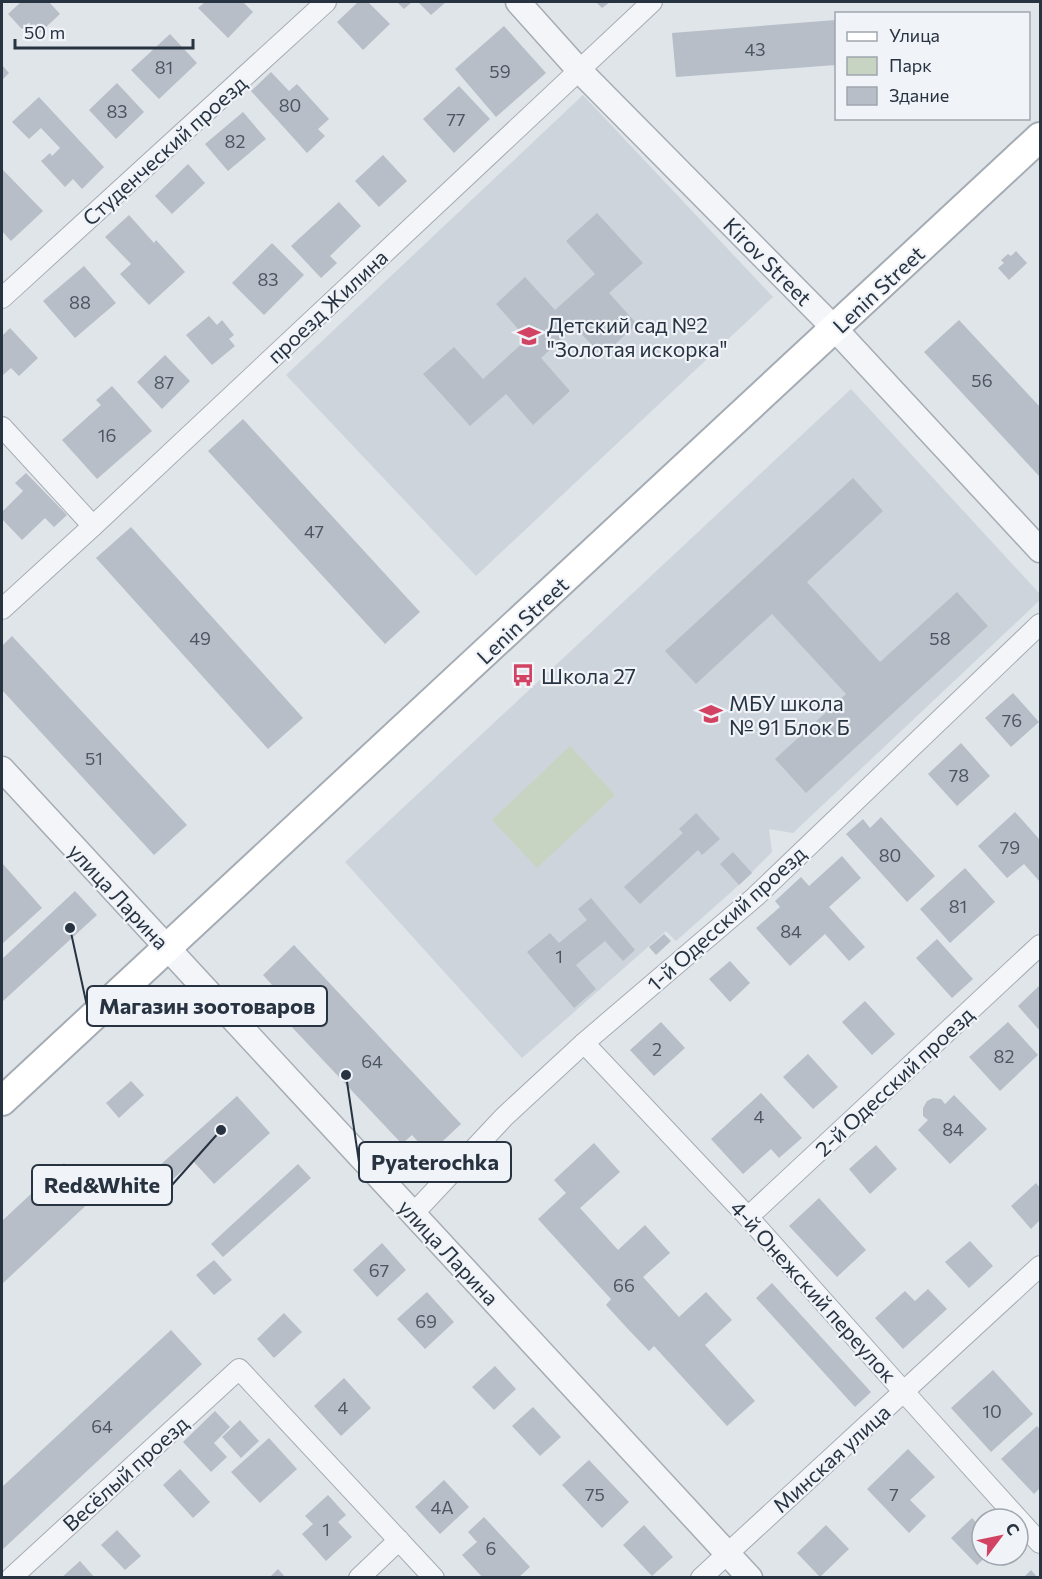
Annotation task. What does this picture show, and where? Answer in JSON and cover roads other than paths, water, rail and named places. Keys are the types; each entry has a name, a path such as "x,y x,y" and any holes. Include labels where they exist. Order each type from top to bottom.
{"main road":[{"name":"Lenin Street","path":"2,1101 1041,137"}],"street":[{"name":"Студенческий проезд","path":"2,298 326,2"},
{"name":"Kirov Street","path":"518,2 579,70 835,329 1041,550"},
{"name":"проезд Жилина","path":"2,609 652,2"},
{"path":"2,427 93,526"},
{"name":"1-й Одесский проезд","path":"413,1214 504,1117 584,1043 755,897 1041,624"},
{"name":"улица Ларина","path":"2,769 750,1578"},
{"name":"2-й Одесский проезд","path":"748,1217 1041,945"},
{"name":"4-й Онежский переулок","path":"584,1043 748,1217 1041,1543"},
{"name":"Минская улица","path":"701,1578 1041,1266"},
{"name":"Весёлый проезд","path":"11,1578 239,1369 399,1540"},
{"path":"359,1578 399,1540 434,1578"}],"place":[{"name":"Детский сад №2 \"Золотая искорка\"","path":"529,336"},
{"name":"Школа 27","path":"523,675"},
{"name":"МБУ школа № 91 Блок Б","path":"711,714"},
{"name":"Магазин зоотоваров","path":"70,928"},
{"name":"Pyaterochka","path":"346,1075"},
{"name":"Red&White","path":"221,1130"}]}
